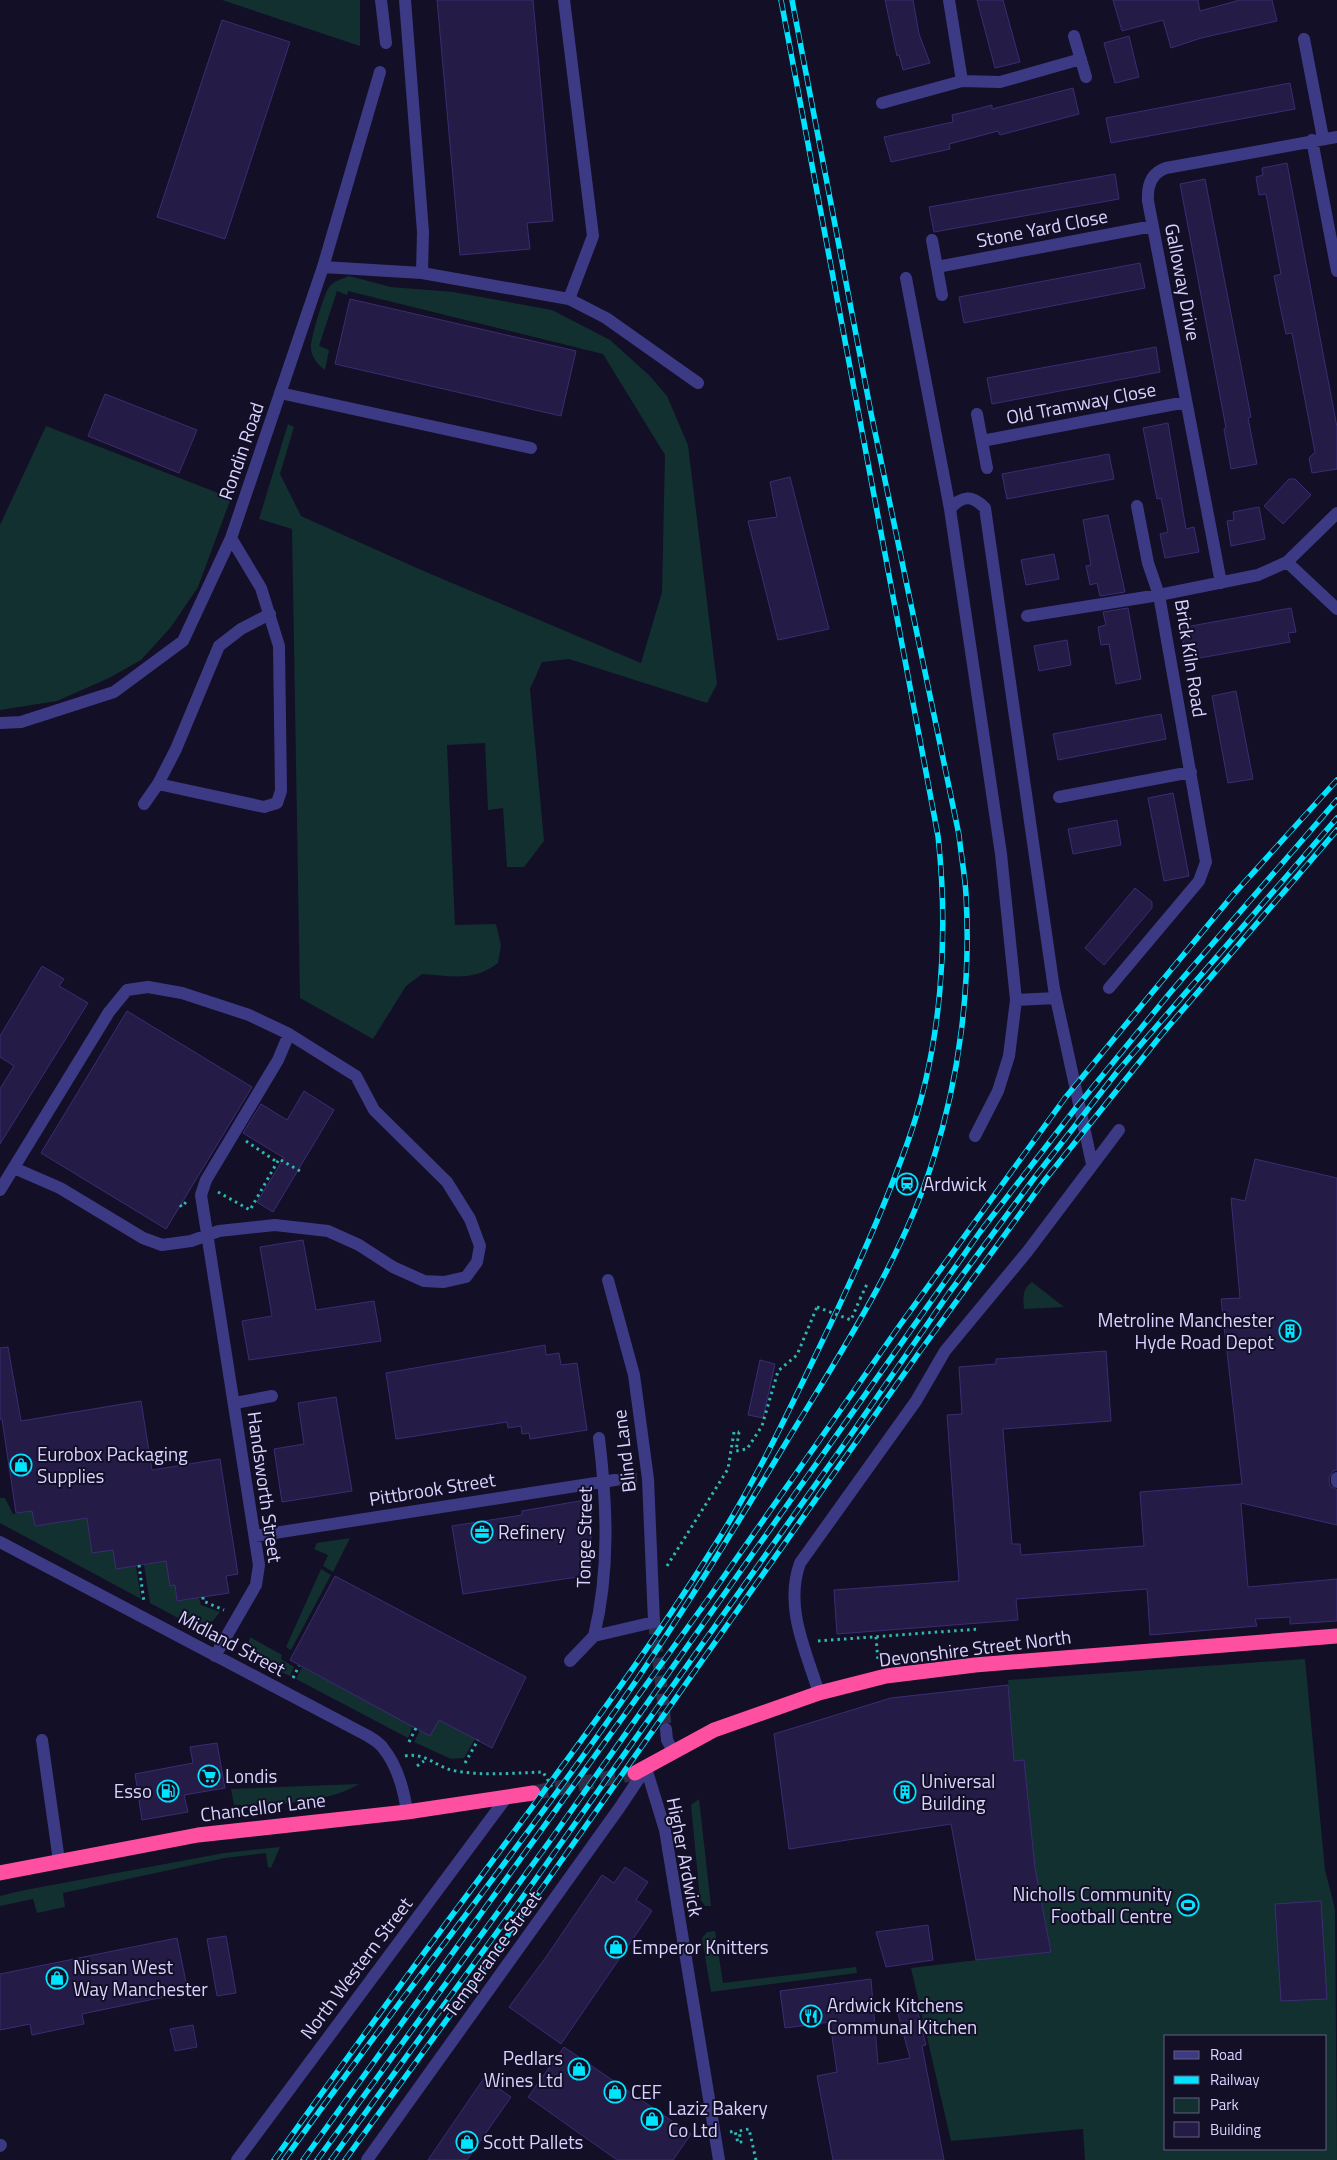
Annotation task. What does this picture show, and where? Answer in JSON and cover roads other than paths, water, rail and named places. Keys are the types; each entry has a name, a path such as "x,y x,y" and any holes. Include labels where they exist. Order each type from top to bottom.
{"highway":[{"name":"Devonshire Street North","path":"640,1770 714,1730 820,1693 886,1676 975,1665 1337,1636"},
{"name":"Chancellor Lane","path":"0,1873 198,1835 407,1812 533,1793"}],"street":[{"path":"381,0 386,43"},
{"path":"405,0 423,232 422,273"},
{"path":"564,0 593,236 569,299"},
{"path":"949,0 962,81"},
{"path":"1074,36 1086,77"},
{"path":"1304,39 1337,271"},
{"path":"882,103 962,81 1000,82 1080,59"},
{"name":"Rondin Road","path":"0,722 21,722 114,692 184,640 231,538 323,267 380,72"},
{"name":"Galloway Drive","path":"1221,583 1147,192 1152,178 1160,170 1337,136"},
{"name":"Stone Yard Close","path":"937,267 1153,226"},
{"path":"932,240 942,295"},
{"path":"323,267 422,273 569,299 606,318 698,383"},
{"path":"906,278 950,509 1001,854 1016,1000 1009,1056 998,1091 975,1136"},
{"path":"280,393 531,448"},
{"name":"Old Tramway Close","path":"982,441 1186,402"},
{"path":"977,414 987,468"},
{"path":"950,509 958,500 967,497 977,500 985,508 1056,998 1092,1164"},
{"path":"1027,616 1159,595 1148,563 1137,506"},
{"name":"Brick Kiln Road","path":"1109,988 1199,881 1206,862 1159,595 1258,575 1287,562 1337,513"},
{"path":"158,784 264,807 277,803 280,798 282,765 279,646 261,588 231,538"},
{"path":"1287,562 1337,609"},
{"path":"144,804 158,784 176,750 219,646 241,629 270,614"},
{"path":"1059,797 1191,772"},
{"path":"0,1190 109,1012 127,990 148,987 182,993 249,1015 289,1034 356,1076 374,1110 447,1182 470,1218 480,1246 477,1262 466,1277 444,1282 424,1281 393,1267 359,1245 328,1231 275,1225 219,1230 191,1241 162,1245 143,1238 60,1188 14,1168"},
{"path":"1016,1000 1056,998"},
{"name":"Handsworth Street","path":"215,1656 256,1585 259,1565 232,1379 201,1195 206,1180 278,1060 289,1034"},
{"path":"820,1693 796,1622 794,1590 800,1563 916,1400 944,1351 1027,1252 1119,1130"},
{"name":"Blind Lane","path":"594,1636 654,1622 634,1375 608,1280"},
{"name":"Handsworth Street","path":"235,1403 272,1396"},
{"name":"Tonge Street","path":"594,1636 604,1574 609,1481 599,1438"},
{"name":"Pittbrook Street","path":"255,1536 609,1481"},
{"name":"Midland Street","path":"0,1542 368,1736 383,1747 404,1795 407,1812"},
{"path":"570,1660 594,1636"},
{"path":"666,1729 667,1740 674,1753"},
{"path":"42,1740 59,1861"},
{"name":"Temperance Street","path":"367,2160 620,1807 640,1770"},
{"name":"Higher Ardwick","path":"640,1770 664,1830 719,2160"},
{"name":"North Western Street","path":"236,2160 506,1798"}],"tunnel":[{"path":"615,1480 637,1479"},
{"path":"654,1622 666,1729"},
{"path":"533,1793 635,1773"}],"railway":[{"path":"274,2160 378,2015 602,1712 659,1631 728,1524 782,1423 832,1322 866,1246 907,1144 919,1107 928,1069 940,992 942,952 943,913 938,836 781,0"},
{"path":"284,2160 595,1739 657,1650 711,1566 845,1346 885,1274 919,1199 933,1160 950,1096 957,1063 967,962 966,895 959,835 871,413 792,0"},
{"path":"303,2160 706,1602 900,1325 1065,1098 1232,896 1337,780"},
{"path":"317,2160 552,1838 980,1232 1075,1109 1169,994 1337,800"},
{"path":"331,2160 535,1880 850,1436 949,1293 1035,1177 1117,1072 1337,818"},
{"path":"345,2160 540,1891 918,1354 1044,1181 1162,1034 1337,830"}],"place":[{"name":"Ardwick","path":"907,1184"},
{"name":"Metroline Manchester Hyde Road Depot","path":"1290,1331"},
{"name":"Eurobox Packaging Supplies","path":"21,1465"},
{"name":"Refinery","path":"482,1532"},
{"name":"Londis","path":"209,1776"},
{"name":"Esso","path":"168,1791"},
{"name":"Universal Building","path":"905,1792"},
{"name":"Nicholls Community Football Centre","path":"1188,1905"},
{"name":"Emperor Knitters","path":"616,1947"},
{"name":"Nissan West Way Manchester","path":"57,1978"},
{"name":"Ardwick Kitchens Communal Kitchen","path":"811,2016"},
{"name":"Pedlars Wines Ltd","path":"579,2069"},
{"name":"CEF","path":"615,2092"},
{"name":"Laziz Bakery Co Ltd","path":"652,2119"},
{"name":"Scott Pallets","path":"467,2142"}]}
